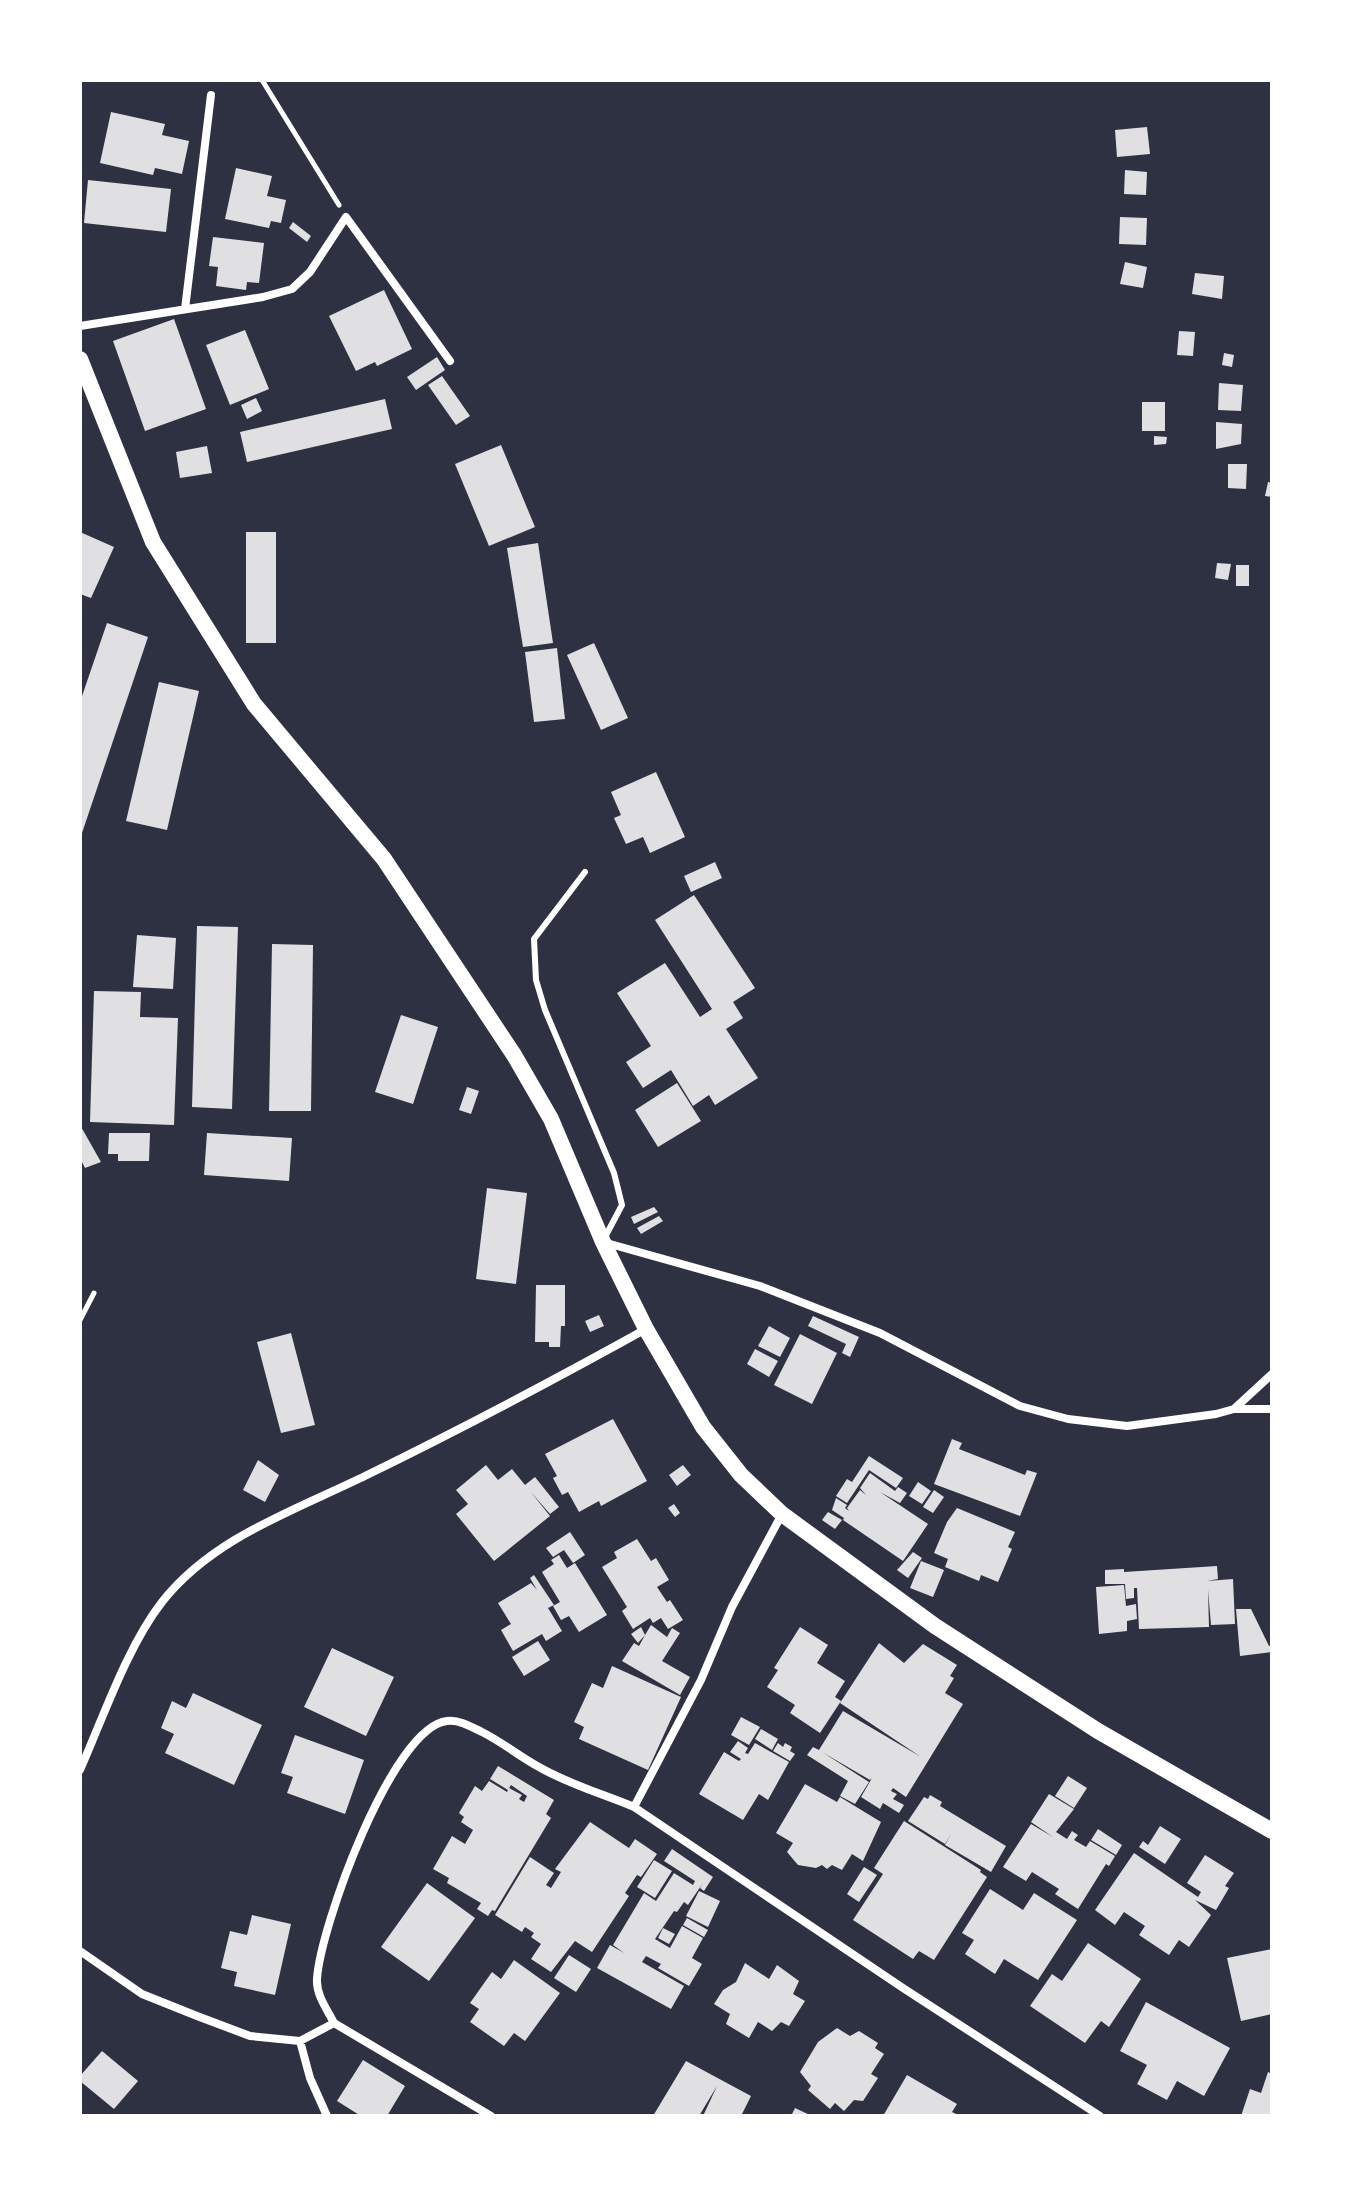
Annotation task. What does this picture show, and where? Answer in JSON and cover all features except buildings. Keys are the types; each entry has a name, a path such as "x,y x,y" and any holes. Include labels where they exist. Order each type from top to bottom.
{"main road":[{"path":"80,359 153,542 254,704 384,859 514,1055 551,1119 603,1242 646,1329 703,1427 741,1475 782,1514 960,1643 1098,1731 1272,1831"}],"street":[{"path":"185,309 211,95"},
{"path":"80,326 263,297 292,289 310,272 346,217 450,361"},
{"path":"603,1242 760,1286 880,1333 1020,1406 1068,1419 1127,1426 1234,1409 1272,1409"},
{"path":"80,1770 140,1637 162,1602 209,1559 259,1524 367,1475 551,1382 646,1329"},
{"path":"1234,1409 1272,1374"},
{"path":"634,1807 701,1680 732,1607 782,1514"},
{"path":"491,2116 334,2023 318,1992 317,1980 326,1936 354,1851 390,1776 413,1742 433,1726 449,1720 497,1740 541,1768 634,1807 1100,2116"},
{"path":"80,1951 142,1994 250,2036 300,2041 334,2023"},
{"path":"300,2041 310,2078 327,2116"}],"lane":[{"path":"585,872 534,939 536,980 545,1010 614,1173 622,1205 603,1242"}],"path":[{"path":"262,80 346,217"},
{"path":"80,1320 94,1293"}]}
